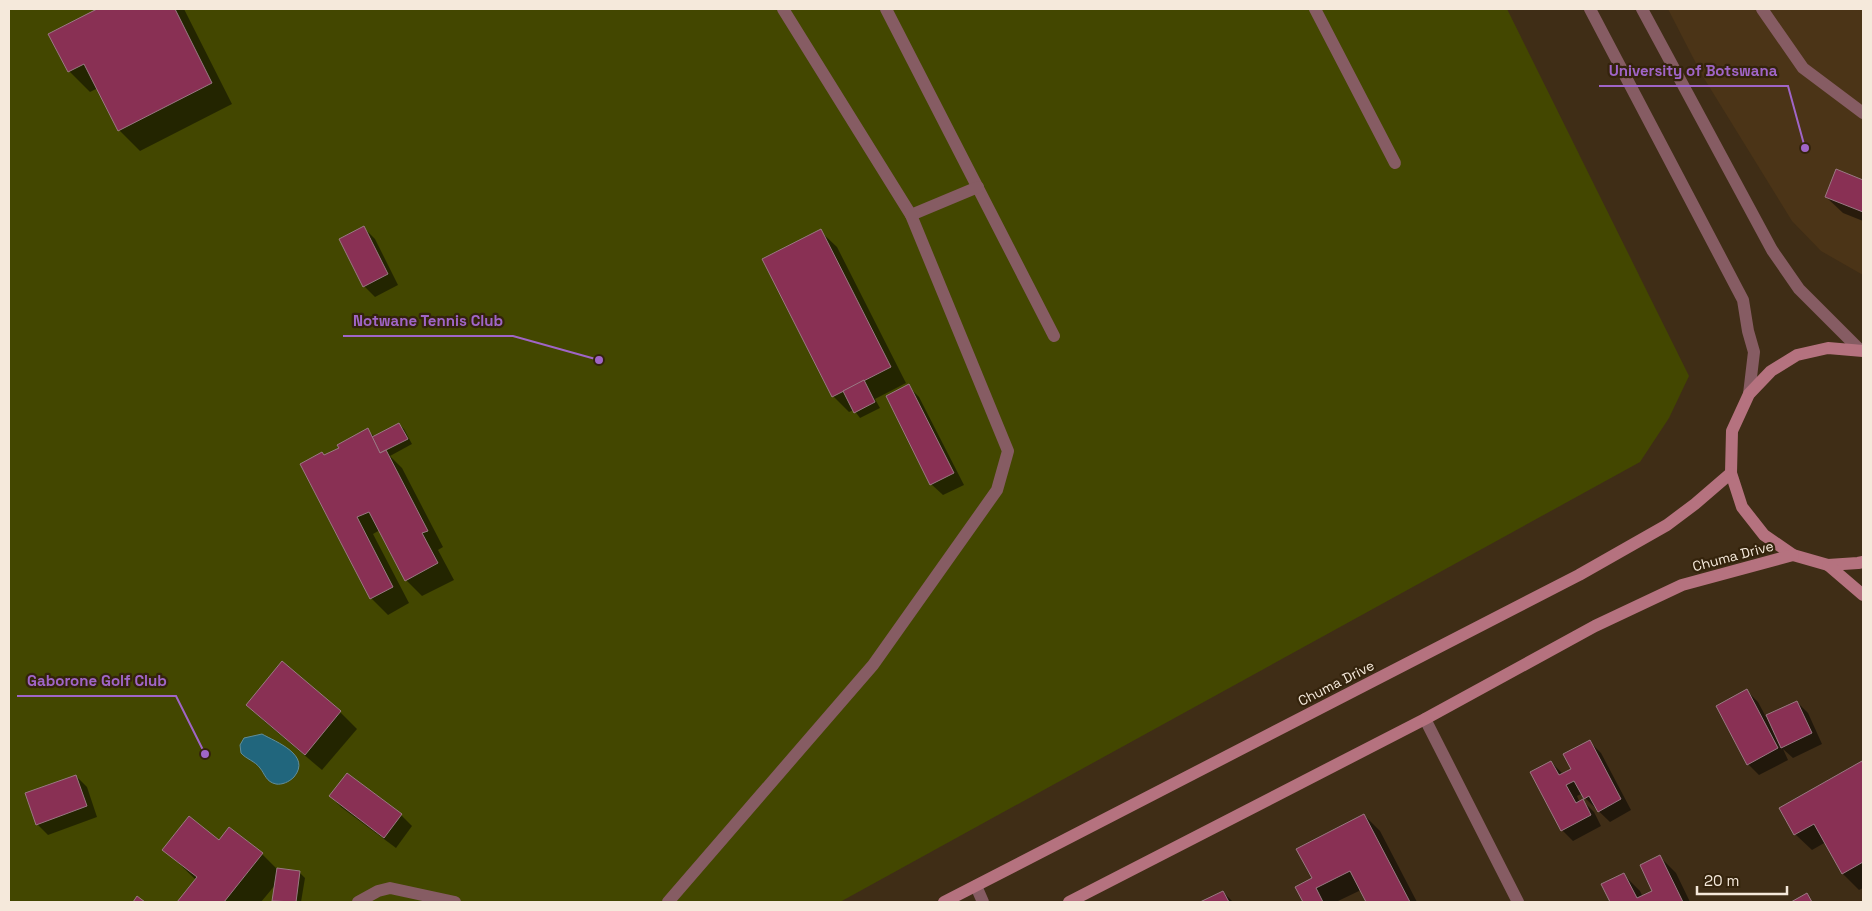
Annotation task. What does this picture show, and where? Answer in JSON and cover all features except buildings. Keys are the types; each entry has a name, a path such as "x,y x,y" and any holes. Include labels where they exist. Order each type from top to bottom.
{"main road":[{"path":"1861,350 1828,348 1798,355 1771,371 1749,394 1732,432 1731,473 1742,507 1764,535 1793,555 1828,564 1858,564 1863,562"},
{"name":"Chuma Drive","path":"944,902 1578,575 1667,525 1731,473"},
{"name":"Chuma Drive","path":"1068,902 1425,719 1595,626 1682,585 1793,555"},
{"path":"1828,564 1863,595"}],"street":[{"path":"668,902 873,665 997,490 1008,451 911,215 783,9"},
{"path":"886,9 1054,336"},
{"path":"1315,9 1395,163"},
{"path":"1590,9 1743,300 1748,331 1754,352 1749,394"},
{"path":"1642,9 1772,250 1798,289 1861,350"},
{"path":"1762,9 1803,68 1863,113"},
{"path":"911,215 978,188"},
{"path":"1425,719 1518,902"},
{"path":"976,886 983,902"},
{"path":"358,902 390,888 455,902"}],"shaded area":[{"path":"9,9 1507,9 1689,376 1669,418 1640,462 840,902 9,902"},
{"path":"1668,9 1863,9 1863,275 1821,251 1792,221 1702,75"}],"water":[{"path":"262,734 290,750 299,762 294,777 288,782 278,784 270,782 258,766 241,753 240,745 244,738"}],"place":[{"name":"University of Botswana","path":"1805,148"},
{"name":"Notwane Tennis Club","path":"599,360"},
{"name":"Gaborone Golf Club","path":"205,754"}]}
